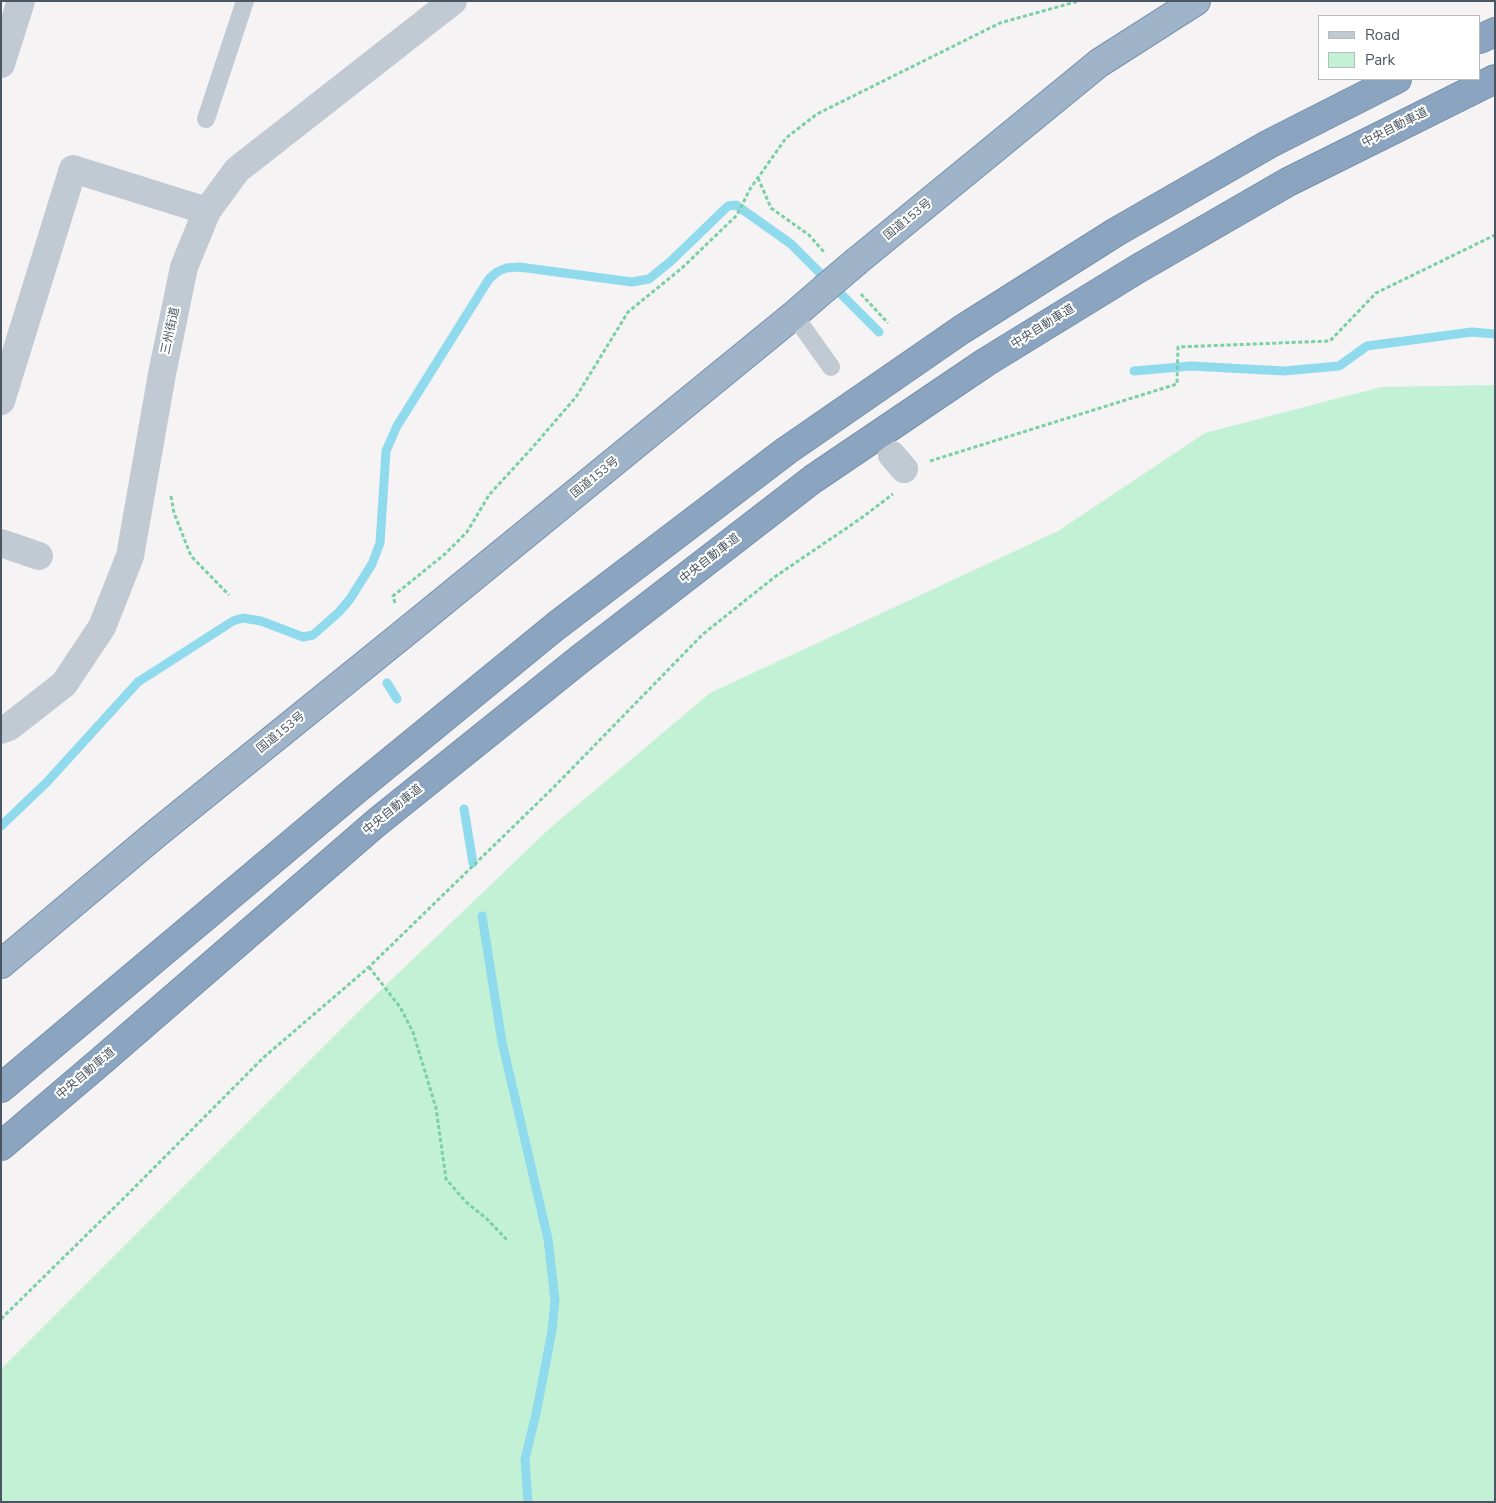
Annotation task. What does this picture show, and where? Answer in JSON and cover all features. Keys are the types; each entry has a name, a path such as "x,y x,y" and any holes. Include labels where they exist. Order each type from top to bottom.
{"highway":[{"name":"国道153号","path":"1,964 157,833 407,632 1099,63 1196,1"},
{"path":"1481,39 1495,32"},
{"name":"中央自動車道","path":"1,1146 376,823 580,659 813,479 986,362 1139,268 1288,182 1495,79"},
{"path":"1,1088 352,793 556,626 786,451 961,330 1116,232 1269,144 1395,80"}],"street":[{"path":"1,64 21,1"},
{"name":"三州街道","path":"1,730 9,727 64,684 102,627 130,556 162,374 184,267 207,210 236,170 424,9 453,1"},
{"path":"1,401 73,169 207,210"},
{"path":"1,543 39,556"}],"lane":[{"path":"206,119 245,1"},
{"path":"794,315 831,367"}],"path":[{"path":"407,632 393,596 444,554 467,532 489,495 576,397 628,312 682,268 737,215 750,189 786,138 817,114 1000,23 1079,1"},
{"path":"1,1319 126,1197 263,1058 369,967 554,787 703,634 776,576 860,520 901,487 898,462 1177,384 1178,347 1330,341 1376,293 1495,235"},
{"path":"171,496 174,513 191,556 229,595"},
{"path":"369,967 400,1007 413,1032 436,1108 446,1179 466,1202 487,1218 507,1240"}],"green space":[{"path":"1495,385 1495,1502 1,1502 1,1369 363,1007 549,829 710,693 1058,531 1205,433 1381,387"}],"waterway":[{"path":"1,826 47,782 138,682 233,621 243,618 261,621 303,637 313,635 339,612 350,599 372,564 380,543 386,451 397,426 489,279 497,272 506,268 519,267 632,282 649,279 671,261 728,206 736,205 791,244 879,332"},
{"path":"1134,371 1191,366 1284,371 1339,366 1367,346 1472,332 1495,334"},
{"path":"387,683 397,699"},
{"path":"464,809 473,863"},
{"path":"482,916 502,1042 548,1239 555,1300 552,1331 525,1459 528,1502"}]}
